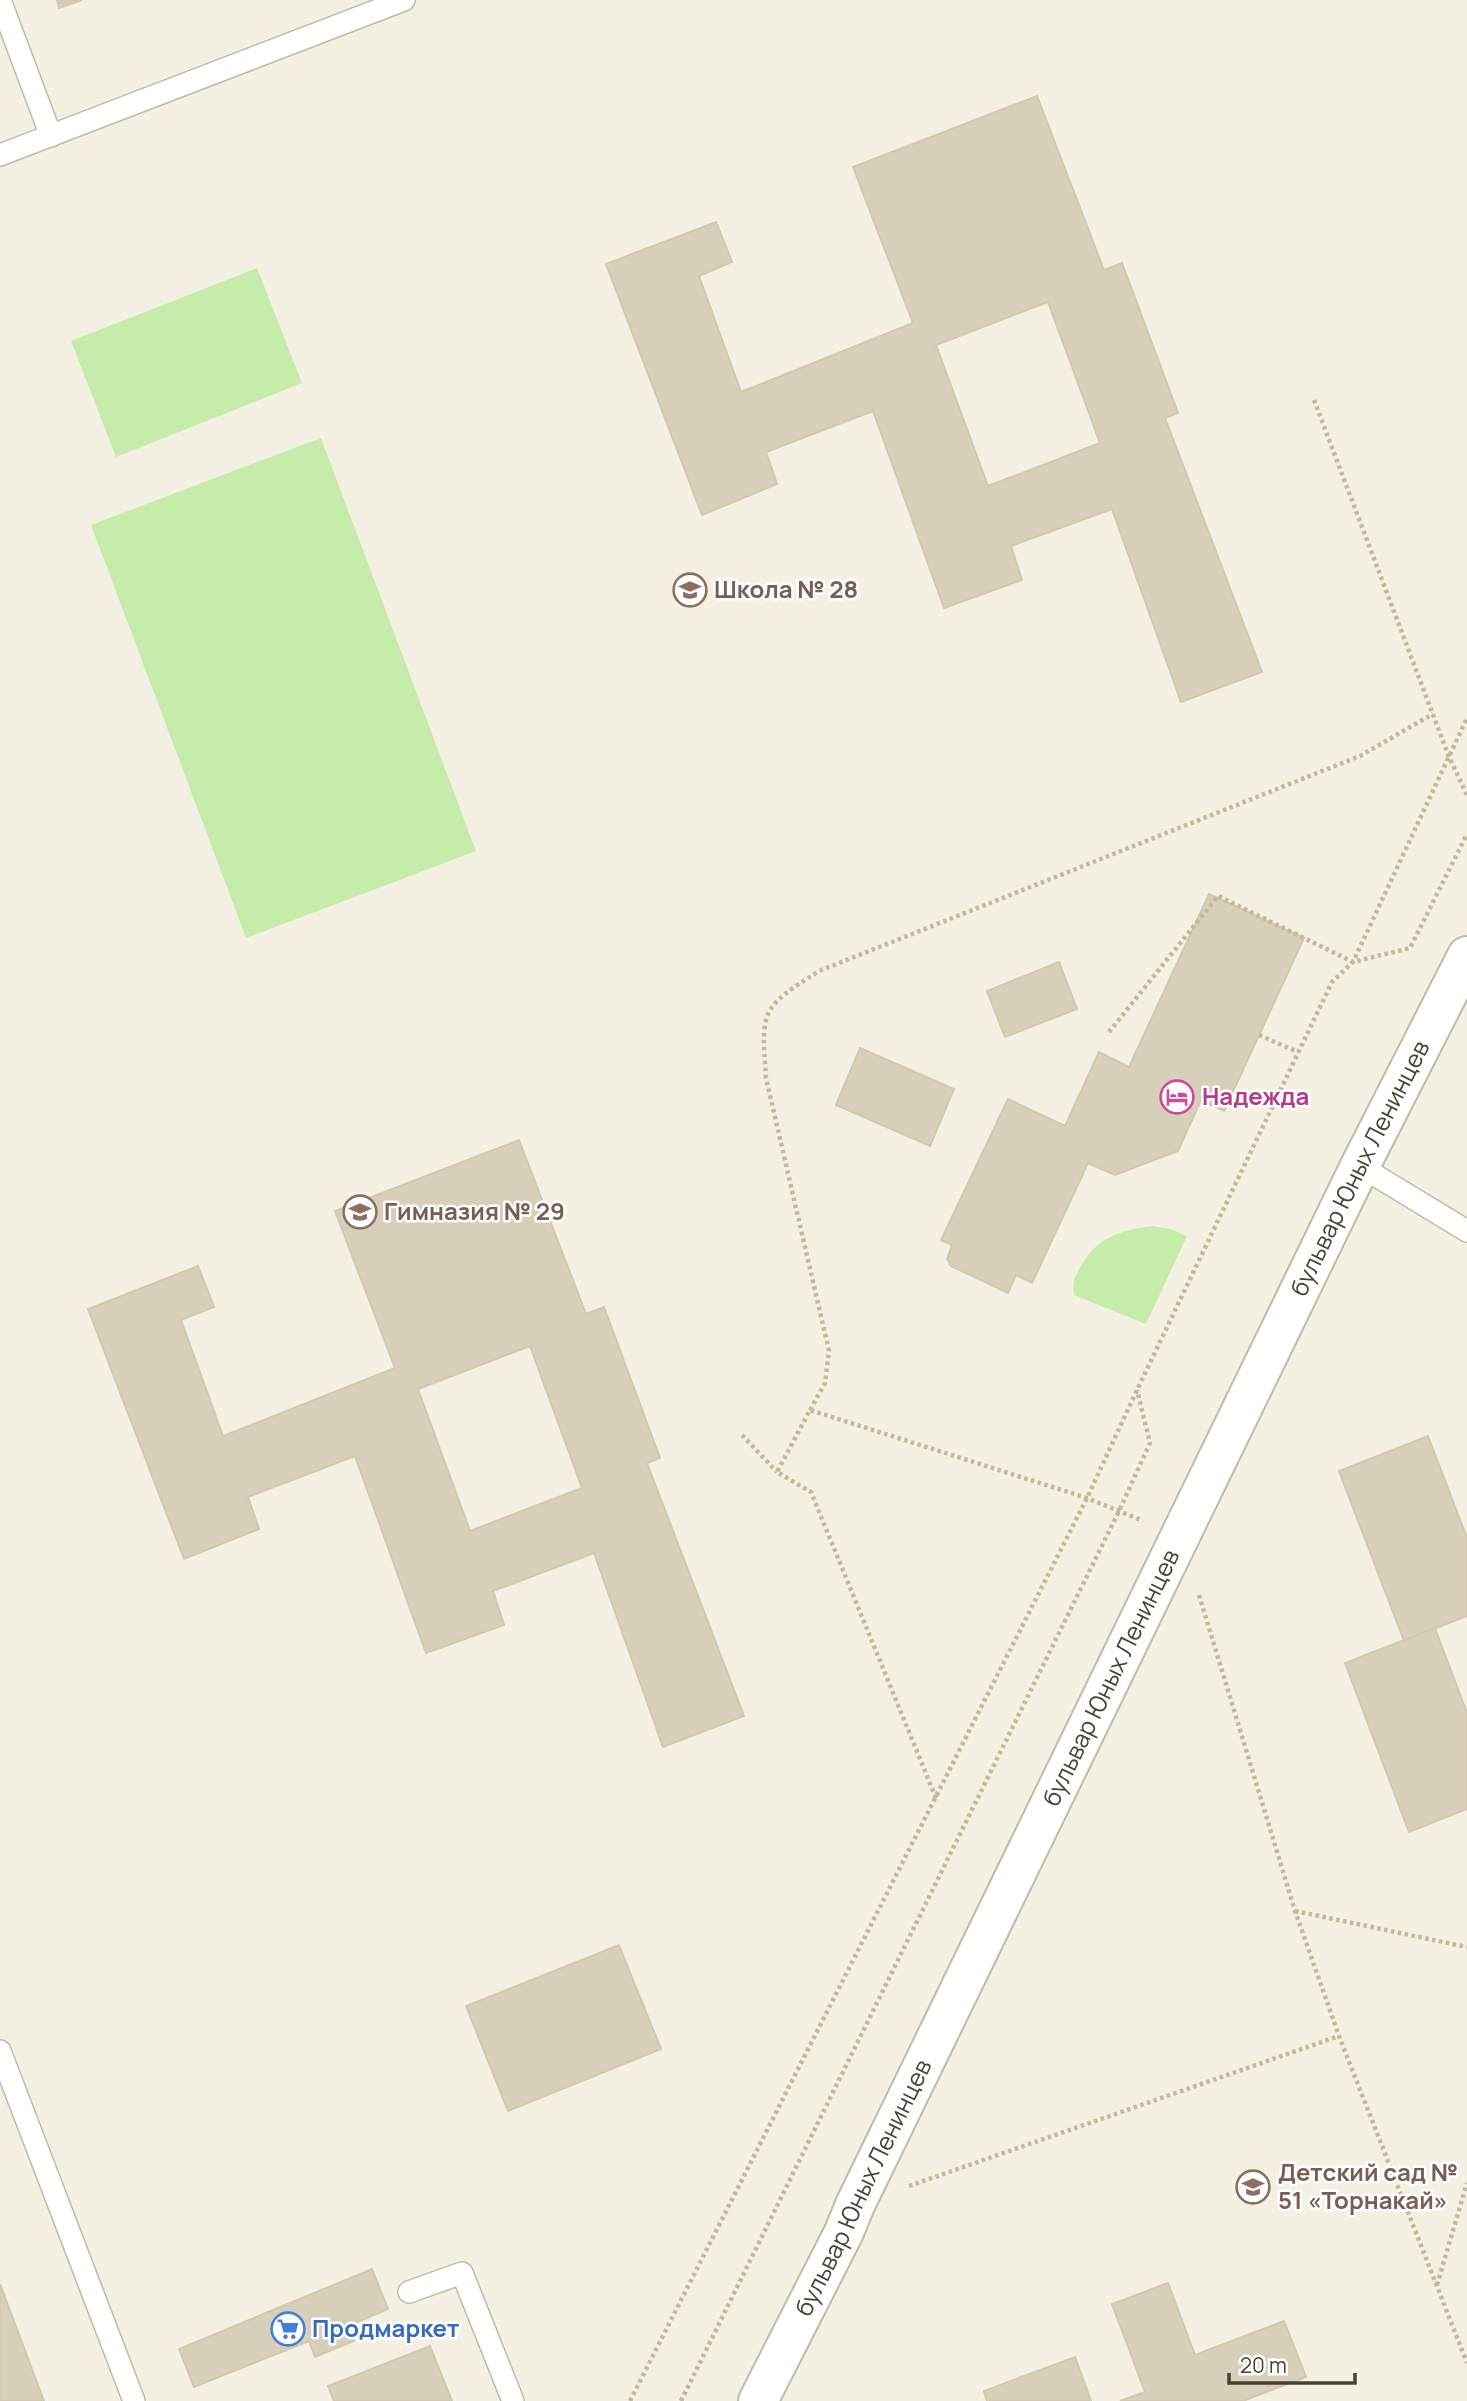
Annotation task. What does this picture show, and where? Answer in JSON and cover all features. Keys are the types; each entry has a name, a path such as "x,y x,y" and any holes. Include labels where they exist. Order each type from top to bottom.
{"street":[{"name":"бульвар Юных Ленинцев","path":"758,2401 845,2232 855,2205 1360,1166 1467,956"}],"lane":[{"path":"0,0 51,136"},
{"path":"0,155 404,0"},
{"path":"1360,1166 1467,1231"},
{"path":"0,2051 134,2401"},
{"path":"410,2292 462,2273 513,2401"}],"path":[{"path":"1314,400 1449,757 1467,795"},
{"path":"810,1410 825,1383 829,1351 765,1078 762,1035 766,1015 779,996 819,971 1360,756 1433,713"},
{"path":"630,2401 1087,1498 1332,982 1353,962 1467,718"},
{"path":"1109,1032 1218,895 1353,962 1410,948 1467,834"},
{"path":"1259,1035 1298,1052"},
{"path":"681,2401 1150,1443 1136,1390"},
{"path":"742,1435 777,1472"},
{"path":"1295,1911 1467,1947"},
{"path":"855,2205 1339,2036"},
{"path":"1437,2286 1467,2183"}],"green space":[{"path":"257,268 302,383 116,457 71,341"},
{"path":"321,438 476,851 246,938 91,525"},
{"path":"1153,1226 1187,1236 1146,1324 1074,1295 1073,1284 1076,1276 1086,1258 1101,1243 1119,1233"}],"building":[{"path":"57,0 82,0 59,8"},
{"path":"1037,96 1104,270 1122,263 1178,413 1165,418 1262,672 1181,702 1112,509 1011,546 1022,580 944,608 873,411 766,452 777,484 702,515 606,264 716,222 732,262 699,276 741,392 913,323 853,167","holes":["1048,302 1100,443 988,486 936,345"]},
{"path":"1209,894 1304,938 1224,1111 1201,1100 1178,1151 1115,1175 1088,1163 1032,1283 1016,1275 1008,1293 951,1266 947,1259 952,1245 941,1240 1008,1099 1065,1126 1099,1052 1129,1067"},
{"path":"1059,962 1077,1009 1005,1037 987,991"},
{"path":"860,1048 954,1089 930,1146 836,1105"},
{"path":"519,1140 586,1314 604,1307 660,1458 647,1463 744,1716 663,1747 594,1553 493,1591 504,1625 426,1653 355,1456 248,1497 259,1529 184,1559 88,1309 198,1266 214,1307 181,1320 223,1436 395,1368 335,1211","holes":["530,1346 582,1488 470,1531 418,1389"]},
{"path":"1428,1436 1467,1538 1467,1616 1404,1641 1339,1471"},
{"path":"1435,1628 1467,1713 1467,1809 1409,1832 1345,1663"},
{"path":"619,1945 661,2049 508,2111 466,2006"},
{"path":"372,2269 388,2309 348,2326 354,2341 315,2357 309,2341 194,2387 179,2349"},
{"path":"1168,2283 1195,2355 1284,2321 1306,2377 1243,2401 1120,2401 1145,2392 1112,2304"},
{"path":"0,2284 44,2401 0,2401"},
{"path":"430,2346 452,2401 334,2401 328,2386"},
{"path":"1075,2357 1091,2401 987,2401 984,2391"}],"place":[{"name":"Школа № 28","path":"690,590"},
{"name":"Надежда","path":"1177,1097"},
{"name":"Гимназия № 29","path":"360,1212"},
{"name":"Детский сад № 51 «Торнакай»","path":"1253,2187"},
{"name":"Продмаркет","path":"288,2329"}]}
